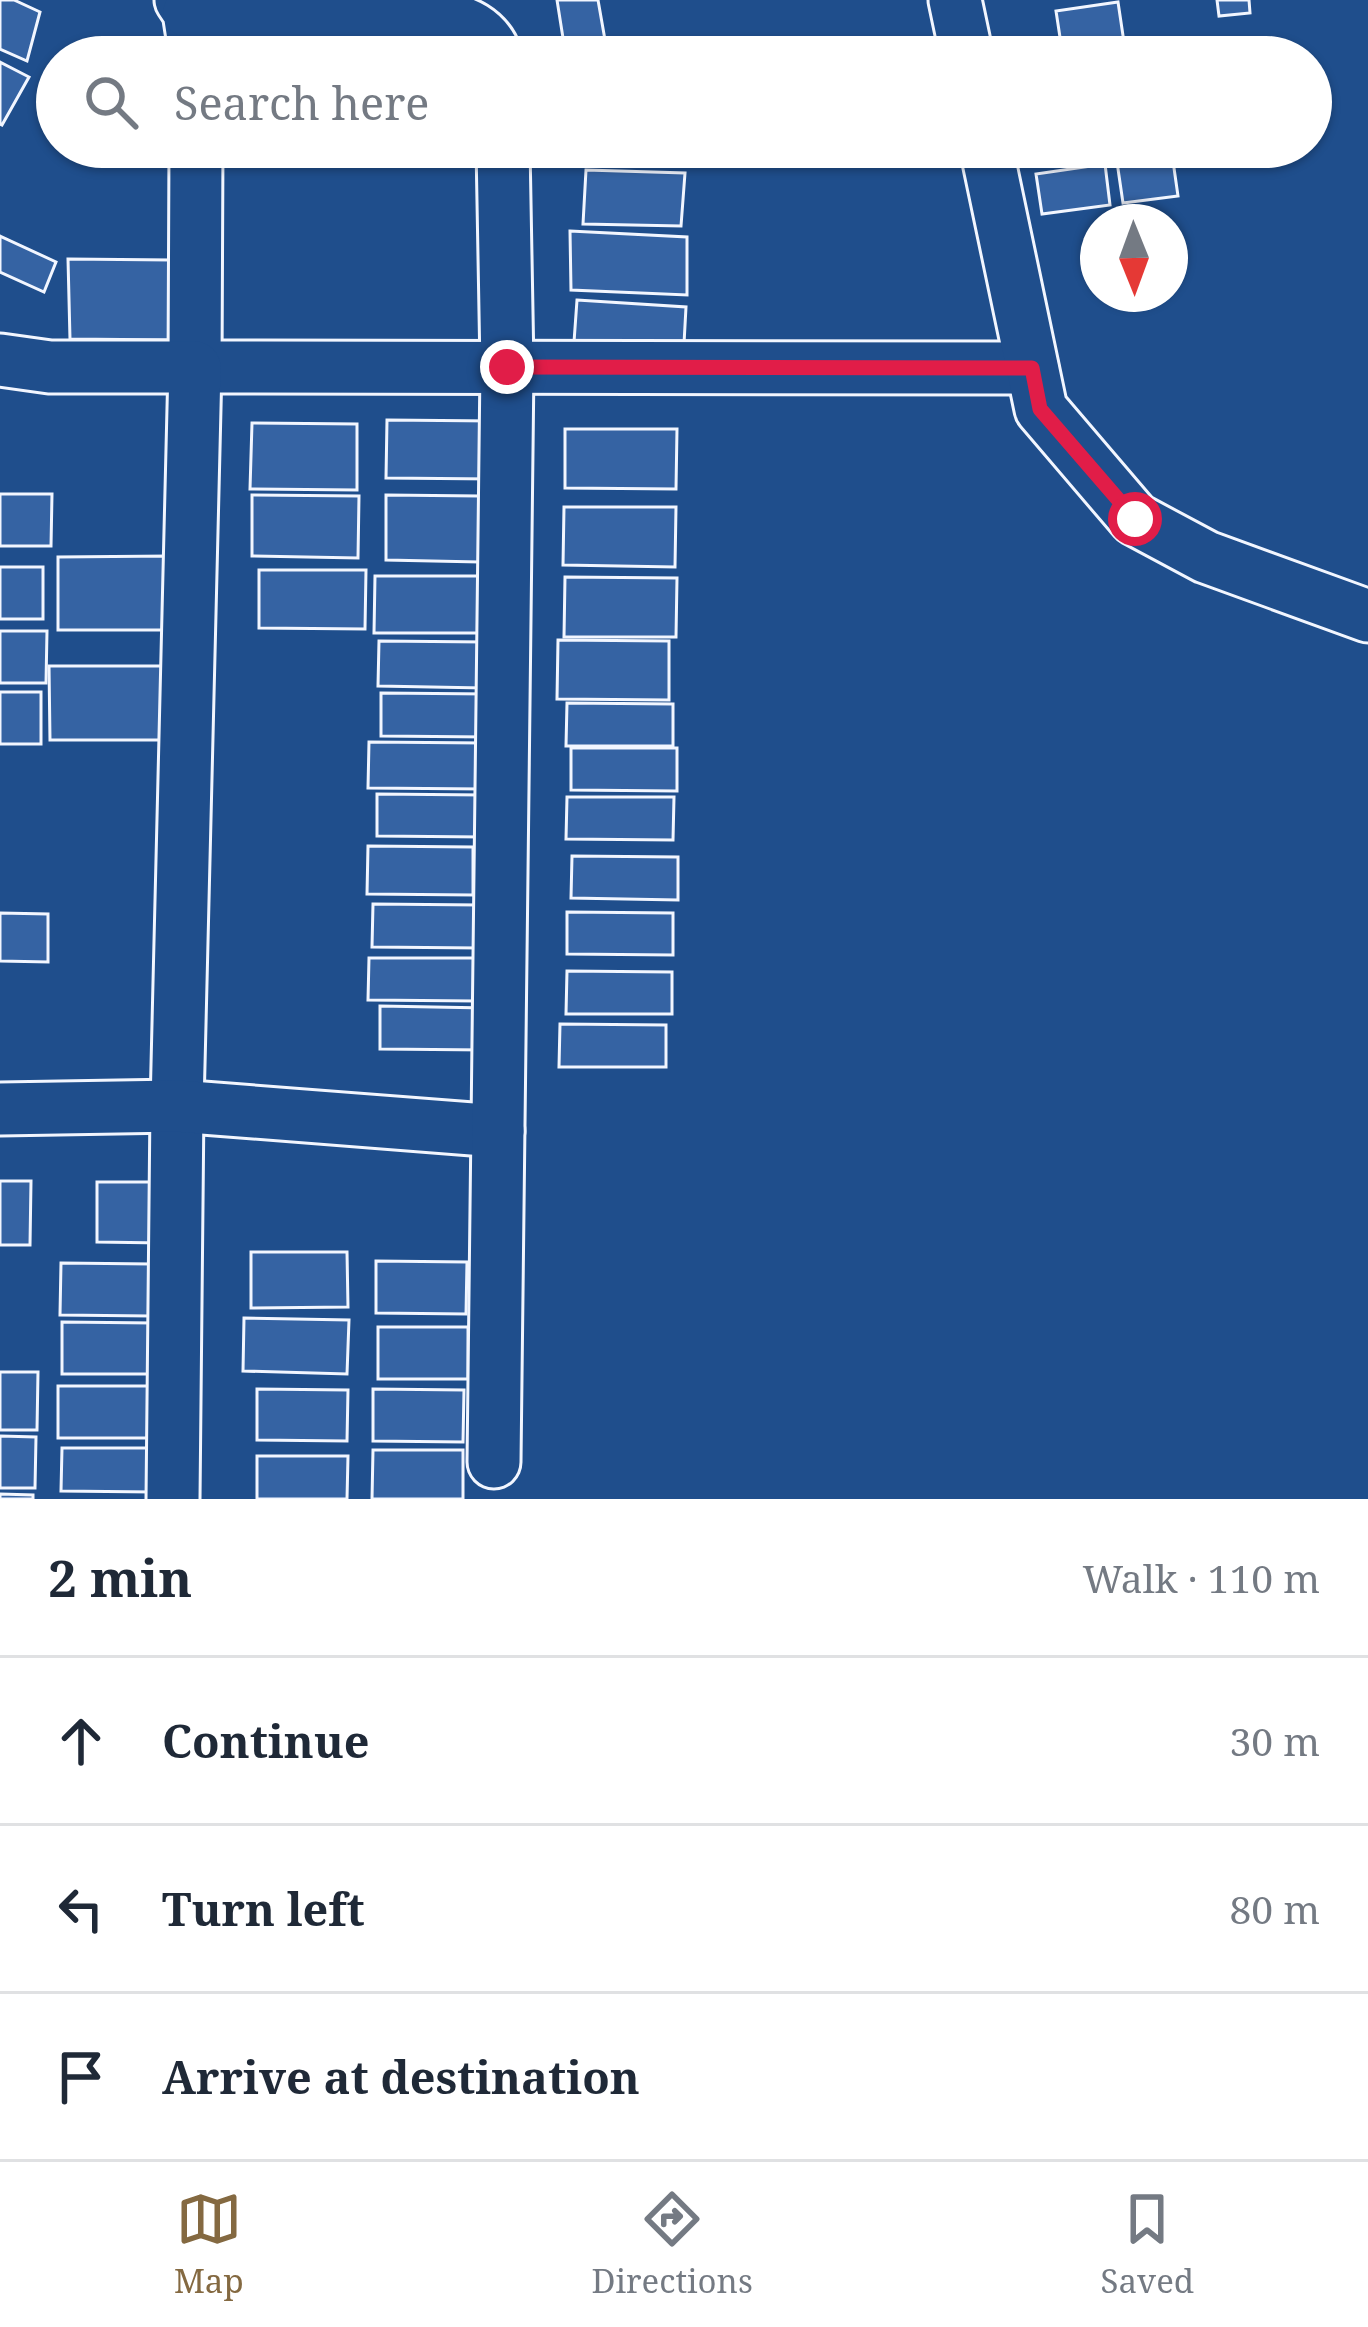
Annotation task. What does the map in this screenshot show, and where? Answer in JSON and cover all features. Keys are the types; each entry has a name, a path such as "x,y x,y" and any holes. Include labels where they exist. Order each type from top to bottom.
{"street":[{"path":"955,0 963,36"},
{"path":"208,16 436,14 469,24 485,36"},
{"path":"172,1499 196,168"},
{"path":"494,1462 507,367 503,168"},
{"path":"990,168 1040,409 1135,519 1206,556 1368,616"},
{"path":"0,360 50,367 1032,368"},
{"path":"0,1109 177,1106 498,1131"}],"building":[{"path":"0,0 14,0 40,12 27,61 0,49"},
{"path":"557,0 598,0 604,36 563,36"},
{"path":"1217,0 1249,0 1250,13 1219,16"},
{"path":"1118,2 1123,36 1060,36 1056,11"},
{"path":"0,62 29,77 2,125 0,124"},
{"path":"1105,168 1110,204 1080,204 1080,209 1042,214 1036,174"},
{"path":"1118,168 1174,168 1178,196 1123,203"},
{"path":"586,170 685,173 681,226 583,224"},
{"path":"570,231 687,237 687,295 571,290"},
{"path":"0,236 56,262 44,292 0,272"},
{"path":"68,259 171,260 173,340 70,339"},
{"path":"577,300 686,307 683,362 573,356"},
{"path":"387,420 493,421 493,479 386,478"},
{"path":"252,423 357,424 357,490 250,489"},
{"path":"565,429 677,429 676,489 565,488"},
{"path":"0,494 52,494 51,546 0,546"},
{"path":"252,495 359,496 358,558 252,556"},
{"path":"386,495 479,496 479,562 386,560"},
{"path":"564,507 676,507 675,567 563,565"},
{"path":"169,556 169,630 58,630 58,557"},
{"path":"0,567 43,567 43,619 0,619"},
{"path":"259,570 366,570 365,629 259,628"},
{"path":"375,576 480,576 480,633 374,633"},
{"path":"565,577 677,578 676,637 564,637"},
{"path":"0,631 47,631 46,683 0,683"},
{"path":"558,640 669,641 669,700 557,699"},
{"path":"379,641 485,642 484,688 378,686"},
{"path":"49,666 169,666 170,740 50,740"},
{"path":"0,692 41,692 41,744 0,744"},
{"path":"381,693 488,694 487,737 381,736"},
{"path":"567,703 673,704 673,746 566,746"},
{"path":"369,742 484,743 483,789 368,788"},
{"path":"571,748 677,748 677,791 571,790"},
{"path":"377,794 483,795 483,837 377,836"},
{"path":"567,797 674,797 673,840 566,839"},
{"path":"368,846 473,847 473,895 367,894"},
{"path":"572,856 678,857 678,900 571,898"},
{"path":"373,904 479,905 479,948 372,947"},
{"path":"567,912 673,913 673,955 567,954"},
{"path":"0,913 48,914 48,962 0,961"},
{"path":"369,958 475,958 475,1001 368,1000"},
{"path":"567,971 672,972 672,1014 566,1014"},
{"path":"380,1006 486,1008 486,1050 380,1049"},
{"path":"560,1024 666,1025 666,1067 559,1067"},
{"path":"0,1181 31,1181 30,1245 0,1245"},
{"path":"97,1182 163,1182 162,1243 97,1242"},
{"path":"251,1252 347,1252 348,1307 251,1308"},
{"path":"376,1261 467,1262 466,1314 376,1313"},
{"path":"61,1263 151,1264 150,1316 60,1315"},
{"path":"244,1318 349,1320 347,1374 243,1371"},
{"path":"62,1322 153,1323 153,1374 62,1374"},
{"path":"378,1327 468,1327 468,1379 378,1379"},
{"path":"0,1372 38,1372 37,1430 0,1430"},
{"path":"58,1386 149,1386 148,1438 58,1438"},
{"path":"257,1389 348,1390 347,1441 257,1440"},
{"path":"373,1389 464,1390 463,1442 373,1441"},
{"path":"0,1436 36,1437 35,1488 0,1488"},
{"path":"62,1448 152,1448 152,1492 61,1491"},
{"path":"373,1450 463,1450 463,1499 372,1499"},
{"path":"257,1456 348,1456 347,1499 257,1499"},
{"path":"0,1494 33,1495 33,1499 0,1499"}],"route":[{"path":"507,367 1032,368 1040,409 1135,519"}]}
